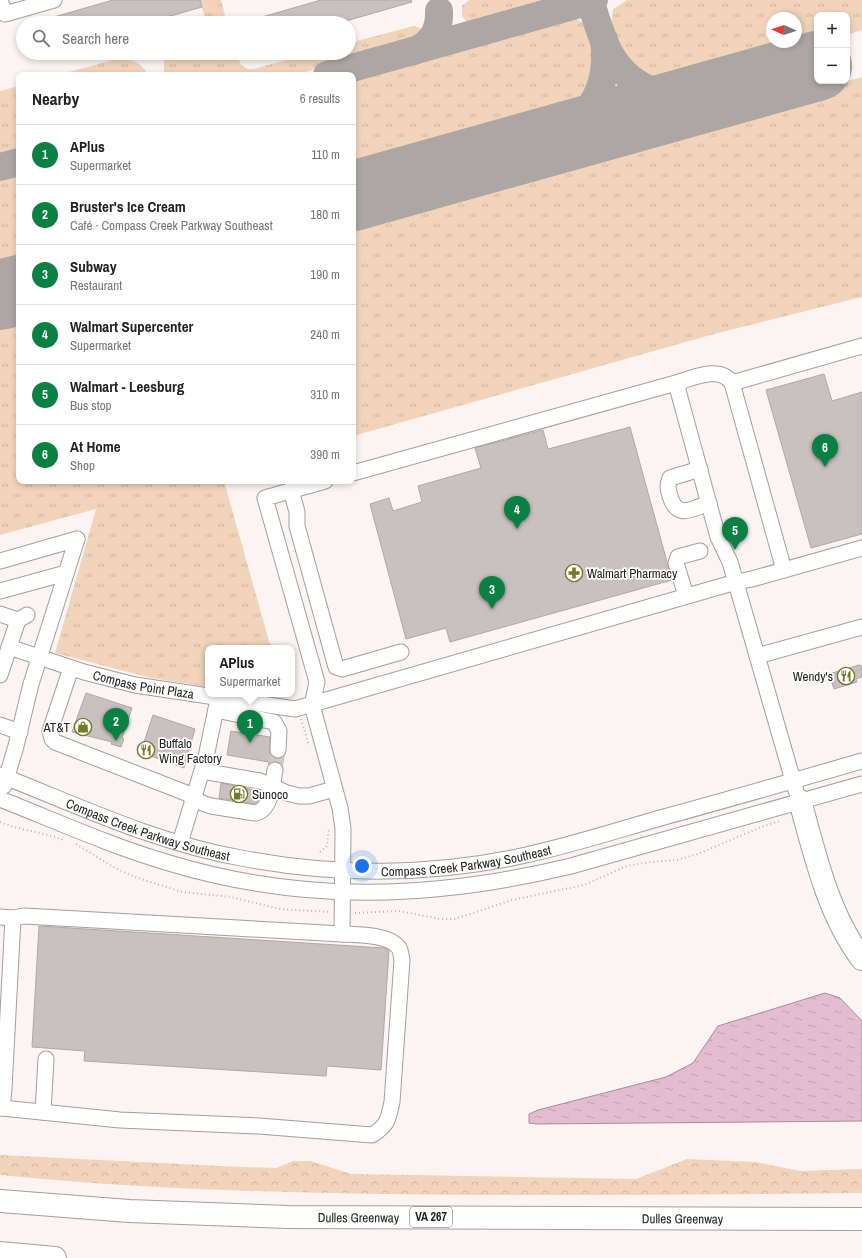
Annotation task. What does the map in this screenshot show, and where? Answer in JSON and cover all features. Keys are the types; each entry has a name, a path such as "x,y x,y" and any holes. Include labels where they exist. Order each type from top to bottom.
{"highway":[{"path":"796,791 830,899 854,948 862,959"},
{"name":"Dulles Greenway","path":"0,1201 128,1211 287,1217 862,1219"},
{"path":"0,1253 55,1258"}],"street":[{"path":"0,0 5,14 54,0"},
{"path":"732,383 862,346"},
{"path":"356,472 714,373 728,377 732,383 784,570"},
{"path":"676,383 718,537 730,562 796,791"},
{"path":"700,469 670,478 667,484 673,504 678,510 686,512 709,503"},
{"path":"314,484 265,498 317,682 306,706 334,789 343,829 342,934"},
{"path":"291,490 297,512 297,526 336,667 342,669 401,652"},
{"path":"0,562 77,539 39,657 24,711 20,732 3,776 0,798"},
{"path":"306,706 686,596 862,548"},
{"path":"686,596 676,563 678,557 700,551"},
{"path":"0,591 66,573"},
{"path":"0,614 22,617 9,647 0,675"},
{"path":"757,656 862,627"},
{"name":"Compass Point Plaza","path":"9,647 71,668 135,686 217,705 306,706"},
{"path":"71,668 50,731 52,739 212,806 255,813 261,812 266,805 272,787 275,770"},
{"path":"180,843 202,771 217,705 274,722 279,730 278,750"},
{"path":"0,725 20,732"},
{"name":"Compass Creek Parkway Southeast","path":"0,798 126,849 170,864 245,881 342,892 416,892 502,882 571,866 796,791 862,761"},
{"path":"202,771 260,781 287,793 309,796 334,789"},
{"name":"Compass Creek Parkway Southeast","path":"3,776 125,826 180,843 240,858 342,871 404,870 467,865 526,855 796,791 862,784"},
{"path":"566,845 571,866"},
{"path":"36,916 342,934 373,936 394,942 400,949 402,960 392,1102 388,1122 382,1129 372,1135 259,1126 120,1120 1,1108 6,918 36,916"},
{"path":"43,1112 46,1059"}],"path":[{"path":"306,706 310,748"},
{"path":"320,852 327,846 329,825"}],"green space":[{"path":"200,0 221,0 225,16 204,16"},
{"path":"469,0 559,0 478,23 467,23 462,16 462,6"},
{"path":"627,0 862,0 862,30 850,34 850,12 814,12 814,44 802,47 802,12 766,12 766,48 799,48 679,82 657,80 646,76 628,62 616,42 612,20 613,9"},
{"path":"563,18 574,19 583,23 589,29 596,46 596,66 594,76 585,95 572,112 356,172 356,75"},
{"path":"414,26 422,29 421,39 356,58 356,41"},
{"path":"113,60 131,60 143,67 146,72 69,72"},
{"path":"239,60 241,65 248,69 287,60 348,60 305,72 164,72 164,61"},
{"path":"862,77 862,297 714,334 356,435 356,220 837,84 850,84 850,80"},
{"path":"16,87 16,154 0,158 0,91"},
{"path":"16,171 16,268 0,272 0,175"},
{"path":"16,316 16,484 225,484 270,645 205,645 205,687 151,678 55,653 96,509 0,535 0,321"},
{"path":"0,1155 276,1168 293,1161 311,1161 351,1174 636,1179 687,1159 756,1162 800,1171 862,1169 862,1193 441,1195 190,1189 0,1175"}],"water":[{"path":"825,993 840,998 862,1021 862,1121 529,1123 529,1114 538,1110 666,1077 693,1063 718,1026"}],"building":[{"path":"113,0 200,0 202,7 170,16 57,16"},
{"path":"321,0 411,0 412,2 356,18 356,16 265,16"},
{"path":"824,374 832,401 862,392 862,534 811,548 766,390"},
{"path":"630,427 672,580 450,642 446,628 406,639 370,504 389,498 393,511 422,502 418,486 481,468 475,448 543,430 548,449"},
{"name":"Wendy's","path":"859,665 862,666 862,677 856,679 857,682 834,689 829,674"},
{"path":"86,693 132,708 122,738 124,739 121,747 111,744 112,742 72,732"},
{"path":"153,715 195,729 184,768 148,755 147,757 138,754 141,744 143,745"},
{"path":"231,731 270,737 270,754 273,758 282,758 281,764 276,761 268,764 269,762 227,755"},
{"name":"Sunoco","path":"221,783 259,791 258,801 254,804 219,798"},
{"path":"39,926 384,948 389,951 381,1070 327,1066 326,1076 84,1061 85,1051 32,1047"}],"taxiway":[{"path":"590,0 601,35 610,54 620,68 631,79 643,87 656,92 671,95 701,96 717,94"},
{"path":"338,72 594,0"},
{"path":"414,51 426,44 434,35 438,24 439,11"},
{"path":"538,144 555,136 570,126 582,116 592,104 599,91 603,76 605,59 604,40"},
{"path":"0,167 16,163"}],"runway":[{"path":"356,195 814,67"},
{"path":"0,295 16,291"}],"tunnel":[{"path":"275,770 278,750"}],"place":[{"name":"At Home","path":"825,467"},
{"name":"Walmart Supercenter","path":"517,529"},
{"name":"Walmart - Leesburg","path":"735,550"},
{"name":"Walmart Pharmacy","path":"574,573"},
{"name":"Subway","path":"492,609"},
{"name":"Wendy's","path":"846,676"},
{"name":"AT&T","path":"83,727"},
{"name":"Bruster's Ice Cream","path":"116,741"},
{"name":"APlus","path":"250,743"},
{"name":"Buffalo Wing Factory","path":"146,750"},
{"name":"Sunoco","path":"239,794"}]}
